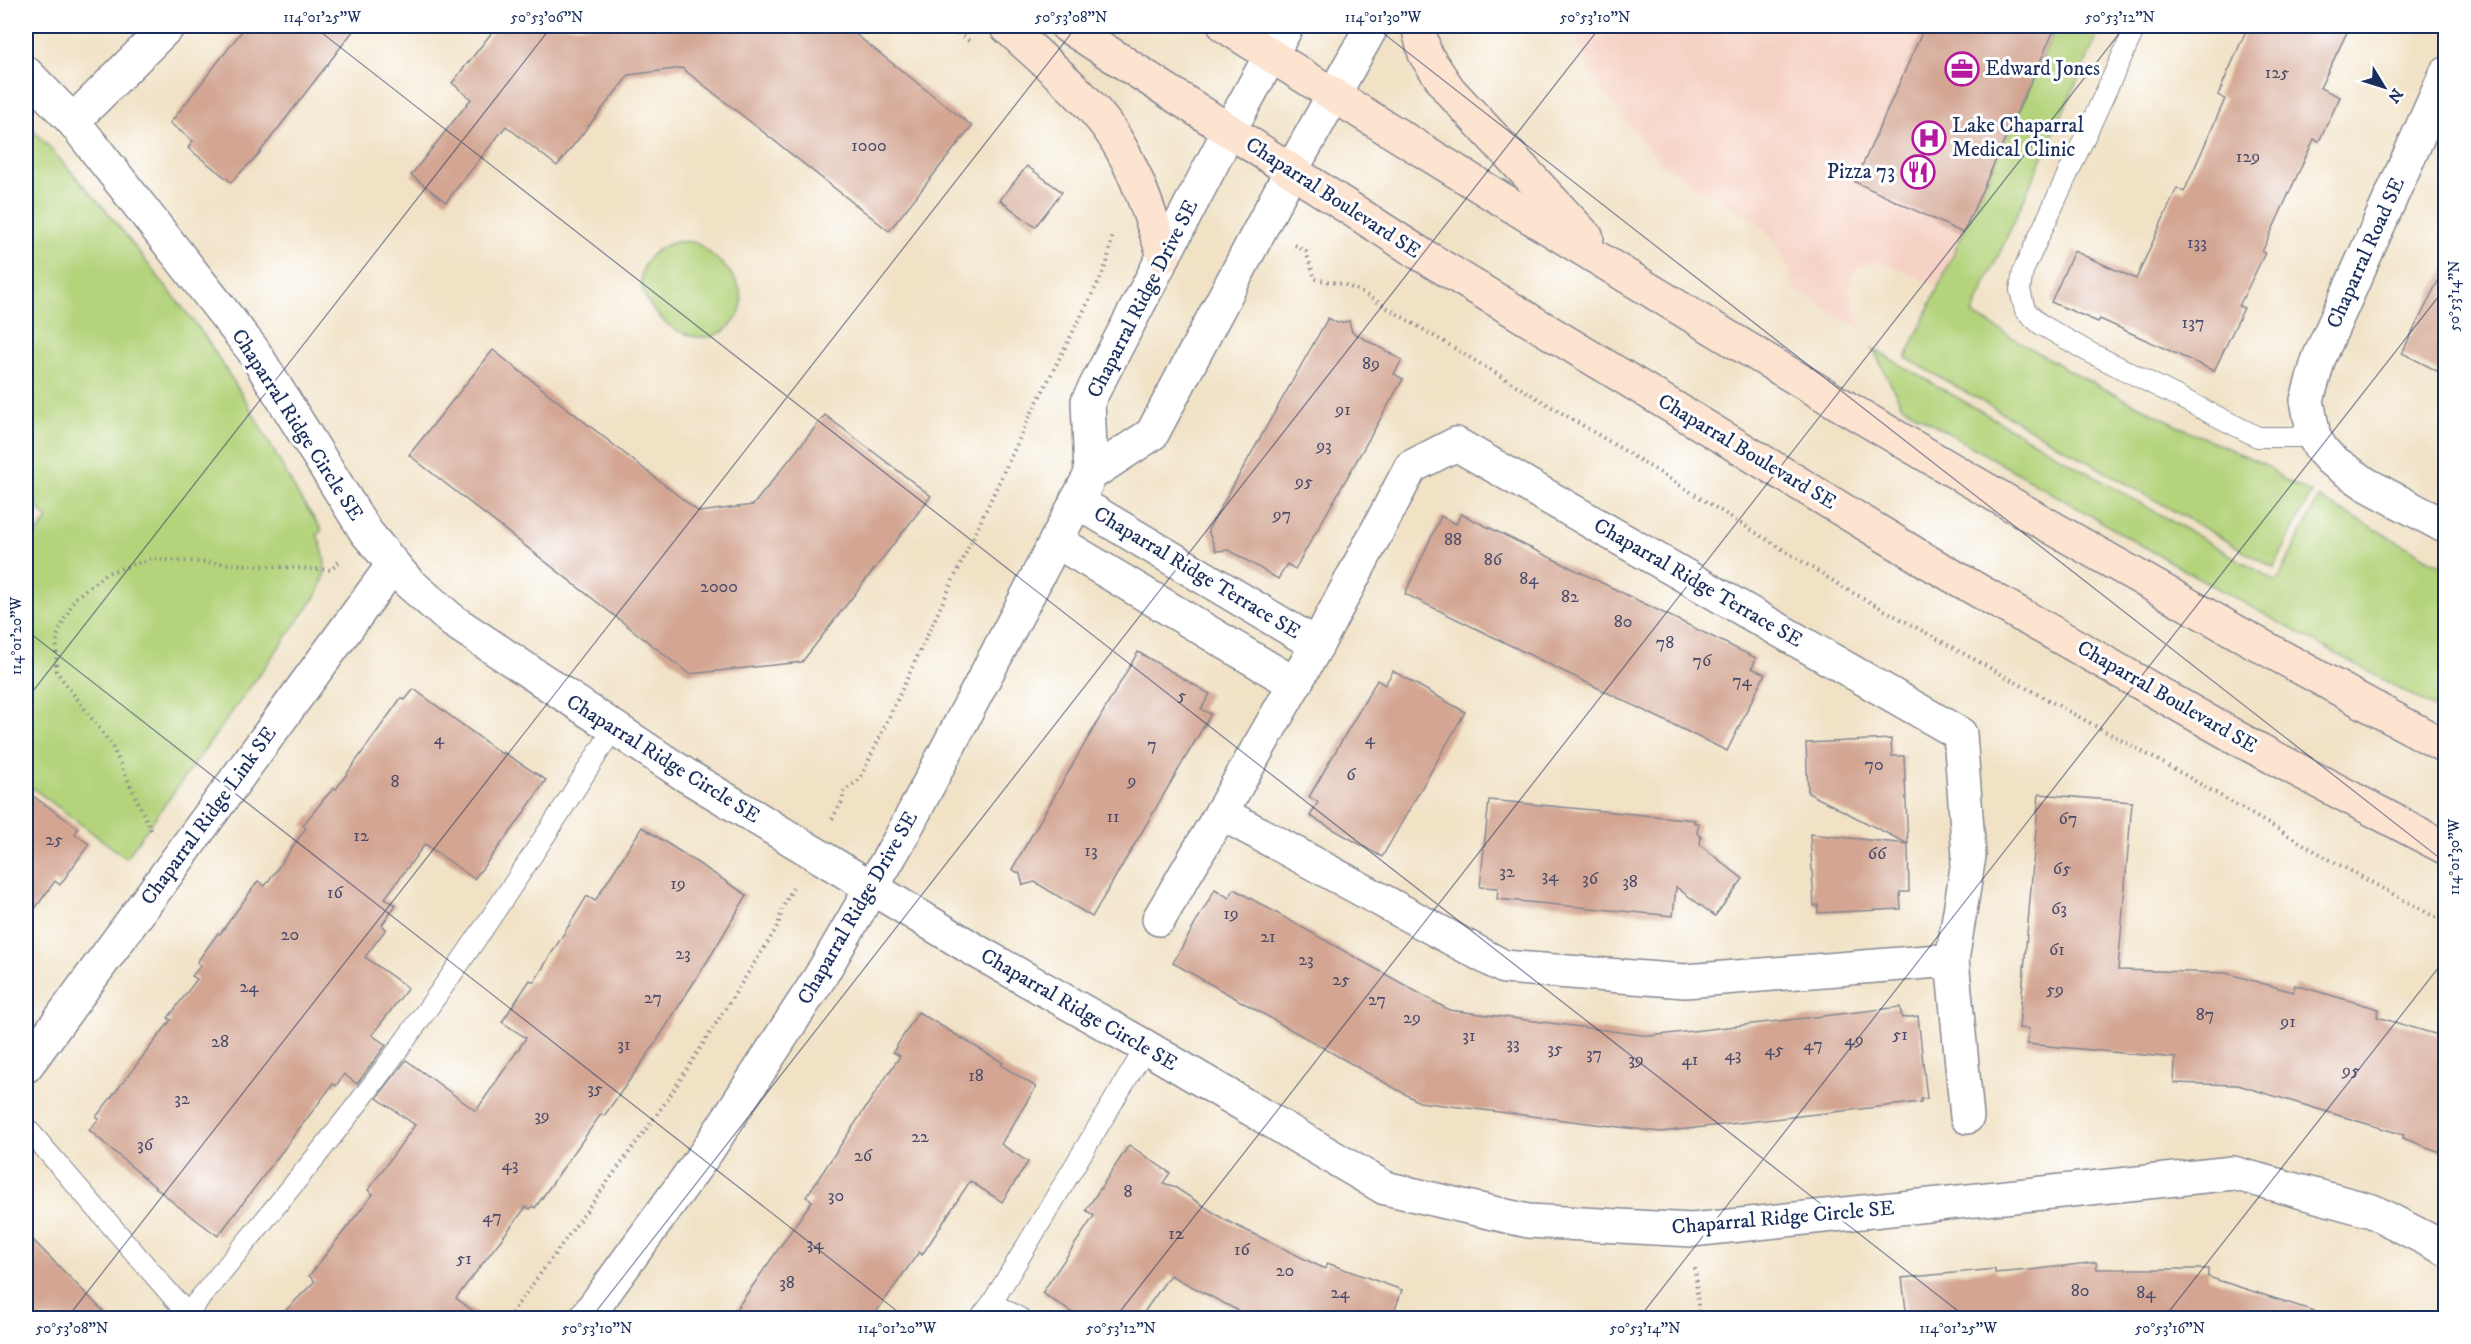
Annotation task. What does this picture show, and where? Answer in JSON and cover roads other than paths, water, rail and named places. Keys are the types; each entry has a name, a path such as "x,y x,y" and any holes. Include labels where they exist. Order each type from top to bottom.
{"main road":[{"path":"1006,26 1090,107 1114,136 1136,176 1164,256"},
{"name":"Chaparral Boulevard SE","path":"1067,26 1430,260 1930,563 2246,743 2445,848"},
{"path":"1225,26 1617,270 1875,426 2092,552 2445,747"},
{"path":"1418,26 1425,54 1449,90 1617,270"}],"street":[{"path":"73,121 168,26"},
{"name":"Chaparral Ridge Drive SE","path":"586,1318 707,1151 820,977 872,888 1084,488 1088,401 1229,131 1287,26"},
{"path":"1084,488 1152,434 1332,94 1372,26"},
{"name":"Chaparral Ridge Circle SE","path":"26,73 73,121 252,349 366,532 393,565 424,597 453,621 613,729 813,853 978,952 1146,1047 1385,1188 1528,1221 1692,1230 2232,1173 2372,1211 2445,1249"},
{"name":"Chaparral Road SE","path":"2314,437 2307,400 2319,358 2445,74"},
{"path":"2314,437 2330,459 2366,484 2445,527"},
{"name":"Chaparral Ridge Terrace SE","path":"1159,919 1317,645 1411,467 1456,444 1960,734 1969,856 1952,960 1967,1117"},
{"name":"Chaparral Ridge Terrace SE","path":"1084,488 1317,645"},
{"path":"1056,541 1295,684"},
{"name":"Chaparral Ridge Link SE","path":"26,1066 393,565"},
{"path":"1221,813 1504,967 1685,981 1952,960"}],"lane":[{"path":"2136,26 2023,271 2020,290 2025,310 2040,324 2087,351 2258,437 2314,437"},
{"path":"26,1127 189,1316 316,1158 417,1024 524,869 613,729"},
{"path":"980,1318 992,1303 1146,1047"},
{"path":"992,1303 1020,1318"}],"place":[{"name":"Edward Jones","path":"1962,69"},
{"name":"Lake Chaparral Medical Clinic","path":"1929,138"},
{"name":"Pizza 73","path":"1918,172"}]}
